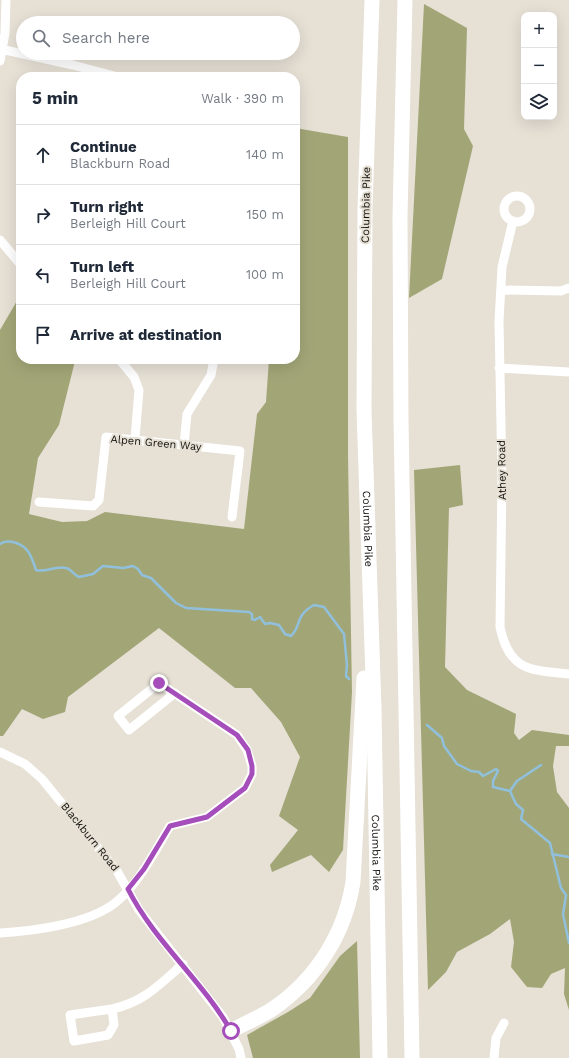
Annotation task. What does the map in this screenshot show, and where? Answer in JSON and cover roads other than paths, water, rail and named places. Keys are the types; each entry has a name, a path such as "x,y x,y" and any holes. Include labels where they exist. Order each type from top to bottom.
{"highway":[{"name":"Columbia Pike","path":"372,0 365,216 364,410 374,716 380,1058"},
{"path":"406,0 400,216 400,372 412,1058"},
{"path":"231,1031 274,1008 304,982 322,961 332,945 346,915 350,902 353,882 362,727 368,553"}],"street":[{"path":"0,61 6,0"},
{"path":"2,49 16,52"},
{"path":"51,60 99,72"},
{"name":"Athey Road","path":"513,221 502,267 502,290 499,321 502,478 500,627 503,642 511,655 523,666 533,670 569,674"},
{"path":"0,240 16,259"},
{"path":"502,290 561,291 569,288"},
{"path":"123,364 134,377 139,390 135,439"},
{"path":"184,445 187,414 211,375 213,364"},
{"path":"500,368 569,372"},
{"name":"Alpen Green Way","path":"39,502 93,506 99,500 106,437 135,439 240,451 232,517"},
{"path":"0,933 86,919 101,913 116,902 144,869 170,826 207,817 245,788 252,774 252,766 248,750 237,735 175,693 159,683 118,716 129,730 175,693"},
{"name":"Blackburn Road","path":"0,752 25,764 42,779 117,870 139,910 216,1007 231,1031 241,1058"},
{"path":"112,1009 114,1025 108,1035 74,1042 70,1015 112,1009 136,1003 147,996 183,964"},
{"path":"494,1058 496,1038 504,1023"}],"waterway":[{"path":"0,544 9,541 23,546 29,552 36,570 40,571 62,567 68,569 79,577 93,574 103,566 123,568 133,566 138,569 142,575 151,578 176,603 186,608 249,612 252,614 252,619 255,620 260,617 265,624 270,623 279,625 285,634 291,636 301,617 308,609 314,605 324,607 344,634 347,665 346,676 349,679"},
{"path":"427,725 442,738 444,746 457,764 471,771 479,772 483,776 496,769 498,771 493,781 493,787 510,791 516,804 523,810 521,819 550,843 561,888 566,895 563,914 569,943"},
{"path":"510,791 517,781 541,765"},
{"path":"552,854 569,857"}]}
